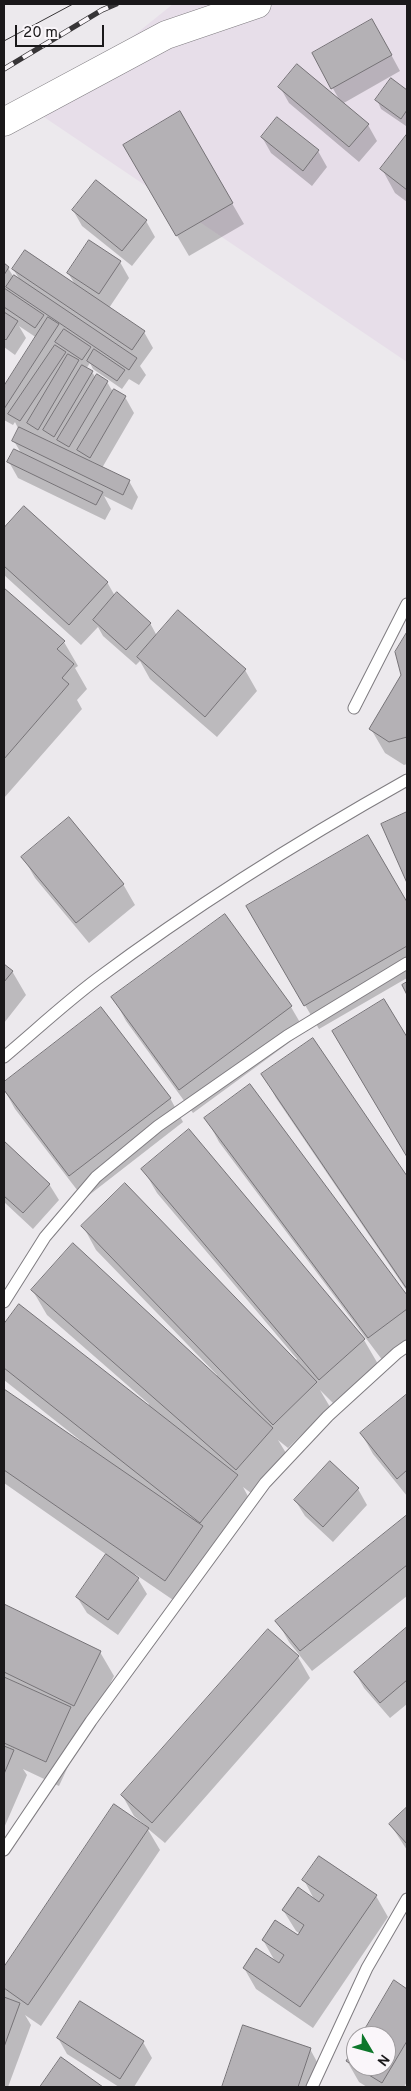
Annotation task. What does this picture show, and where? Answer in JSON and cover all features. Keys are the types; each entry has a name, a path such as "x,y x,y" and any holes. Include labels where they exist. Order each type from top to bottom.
{"highway":[{"path":"4,122 166,35 257,4"}],"lane":[{"path":"354,708 407,604"},
{"path":"4,1057 96,980 219,893 329,823 407,780"},
{"path":"4,1302 45,1237 96,1177 158,1126 287,1036 407,963"},
{"path":"4,1850 91,1721 265,1483 328,1416 407,1346"},
{"path":"312,2087 367,1968 407,1899"}],"shaded area":[{"path":"173,4 407,4 407,362 38,113"}],"building":[{"path":"372,19 392,55 331,89 312,53"},
{"path":"297,64 369,124 349,147 278,87"},
{"path":"391,78 407,90 407,110 401,119 375,100"},
{"path":"180,111 233,203 176,236 123,145"},
{"path":"277,117 319,150 303,171 261,137"},
{"path":"407,134 407,190 380,169"},
{"path":"96,180 147,220 122,251 72,210"},
{"path":"89,240 121,261 99,294 67,273"},
{"path":"25,250 145,331 132,350 12,269"},
{"path":"4,263 9,267 4,275"},
{"path":"14,275 137,358 129,370 6,287"},
{"path":"4,288 44,315 35,328 4,307"},
{"path":"4,312 18,321 6,340 4,338"},
{"path":"48,317 59,324 4,409 4,386"},
{"path":"64,329 91,347 82,360 55,342"},
{"path":"55,345 66,352 20,421 8,414"},
{"path":"94,349 125,370 117,381 87,361"},
{"path":"68,354 79,360 38,430 27,423"},
{"path":"82,365 93,371 54,437 43,430"},
{"path":"97,374 108,381 69,447 57,440"},
{"path":"114,389 126,396 90,458 77,450"},
{"path":"19,427 130,480 123,495 12,441"},
{"path":"14,449 103,492 96,505 7,462"},
{"path":"24,506 108,582 69,625 4,566 4,528"},
{"path":"4,588 65,641 57,649 74,664 62,678 69,684 4,759"},
{"path":"117,592 151,623 126,650 93,620"},
{"path":"178,610 246,669 205,717 137,657"},
{"path":"407,632 407,737 389,742 369,729 401,675 395,652"},
{"path":"407,812 407,883 381,824"},
{"path":"69,817 124,884 76,923 21,857"},
{"path":"368,835 407,902 407,946 304,1006 246,906"},
{"path":"225,914 292,1006 179,1090 111,997"},
{"path":"4,964 13,971 4,982"},
{"path":"407,982 407,995 402,985"},
{"path":"384,999 407,1037 407,1157 332,1031"},
{"path":"101,1007 171,1098 69,1176 4,1090 4,1082"},
{"path":"313,1038 407,1176 407,1289 261,1074"},
{"path":"250,1084 407,1295 407,1309 368,1338 204,1118"},
{"path":"189,1129 365,1339 319,1380 141,1169"},
{"path":"4,1141 50,1184 23,1213 4,1196"},
{"path":"125,1183 317,1382 273,1425 81,1226"},
{"path":"73,1243 273,1428 236,1470 31,1290"},
{"path":"19,1304 238,1475 200,1523 4,1368 4,1324"},
{"path":"4,1389 203,1526 165,1581 4,1470"},
{"path":"407,1394 407,1470 397,1479 360,1433"},
{"path":"330,1461 359,1488 323,1527 294,1500"},
{"path":"407,1515 407,1565 300,1651 275,1621"},
{"path":"106,1554 139,1578 108,1620 76,1597"},
{"path":"4,1604 101,1651 74,1706 4,1672"},
{"path":"407,1627 407,1680 380,1703 354,1672"},
{"path":"268,1629 299,1656 152,1823 121,1795"},
{"path":"4,1677 71,1707 46,1762 4,1743"},
{"path":"4,1746 14,1750 4,1774"},
{"path":"114,1804 149,1828 28,2005 4,1988 4,1967"},
{"path":"407,1807 407,1844 389,1824"},
{"path":"319,1856 377,1895 300,2007 243,1968 256,1948 279,1963 284,1955 262,1940 275,1920 298,1935 304,1925 282,1910 298,1887 319,1902 324,1895 302,1880"},
{"path":"394,1980 407,1989 407,2041 396,2059 396,2026 367,2026"},
{"path":"4,1997 20,2003 4,2047"},
{"path":"80,2001 144,2041 120,2079 57,2038"},
{"path":"243,2025 311,2048 298,2087 222,2087"},
{"path":"61,2057 103,2087 40,2087"},
{"path":"371,2076 386,2076 382,2083"}],"tram line":[{"path":"4,41 73,4"}],"railway":[{"path":"4,69 102,10 116,4"}]}
